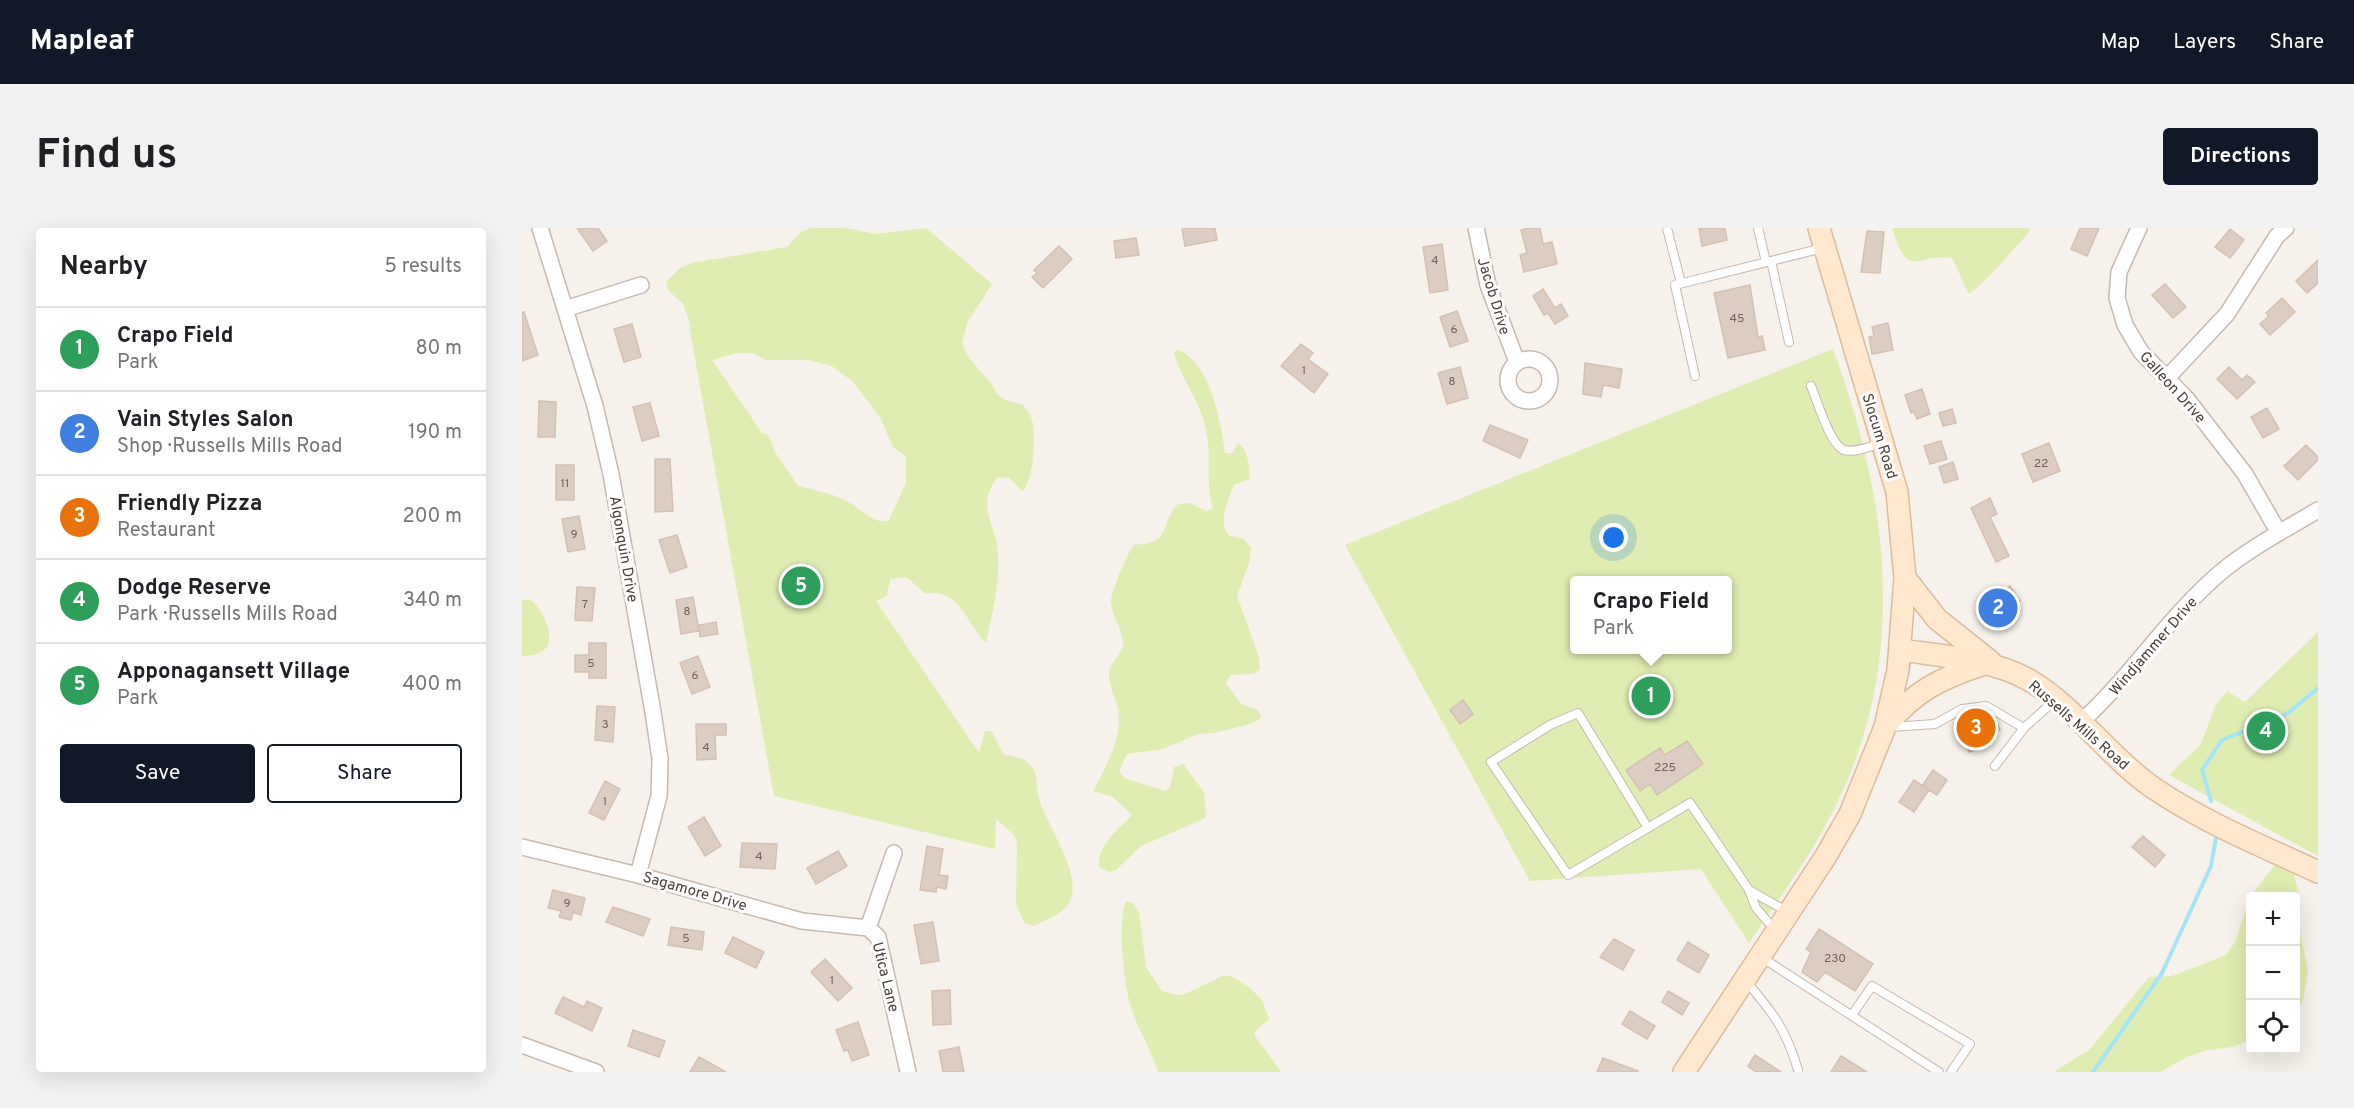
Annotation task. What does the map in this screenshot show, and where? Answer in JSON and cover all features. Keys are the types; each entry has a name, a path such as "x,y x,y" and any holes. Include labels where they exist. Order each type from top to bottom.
{"main road":[{"name":"Slocum Road","path":"1822,238 1852,347 1884,443 1897,492 1905,578 1901,650"},
{"path":"1905,578 1928,610 1991,666"},
{"path":"1684,1072 1789,913 1850,814 1885,727 1901,650"},
{"name":"Russells Mills Road","path":"1901,650 1991,666 2030,681 2055,700 2126,767 2164,795 2223,827 2318,872"},
{"path":"1885,727 1904,705 1925,688 1991,666"}],"street":[{"name":"Algonquin Drive","path":"540,228 595,406 611,474 660,759 659,796 638,875"},
{"name":"Jacob Drive","path":"1476,228 1488,285 1517,362"},
{"name":"Galleon Drive","path":"2139,228 2119,272 2117,298 2126,325 2141,352 2187,399 2245,474 2279,533"},
{"path":"2166,378 2227,314 2277,236 2286,228"},
{"path":"566,309 641,285"},
{"name":"Windjammer Drive","path":"2080,723 2111,695 2178,614 2222,571 2318,510"},
{"name":"Sagamore Drive","path":"522,847 638,875 802,921 868,928"},
{"name":"Utica Lane","path":"894,853 868,928 878,937 908,1072"},
{"path":"522,1045 596,1072"}],"lane":[{"path":"1667,228 1681,283"},
{"path":"1758,228 1789,342"},
{"path":"1695,376 1675,285 1768,262 1822,238"},
{"path":"1811,386 1834,443 1842,449 1855,451 1884,443"},
{"path":"1995,766 2024,728 2055,700"},
{"path":"1885,727 1935,724 1962,709 1986,706 2024,728"},
{"path":"1648,828 1578,712 1550,725 1491,762 1568,875 1648,828 1690,803 1749,890 1756,908 1776,932"},
{"path":"1749,890 1789,913"},
{"path":"1760,957 1939,1072"},
{"path":"1745,980 1774,1014 1789,1040 1797,1070"},
{"path":"1852,1015 1872,986 1970,1044 1951,1072"}],"green space":[{"path":"810,228 847,228 875,234 926,228 992,284 967,323 962,343 969,358 991,383 997,394 1005,400 1023,405 1033,424 1034,444 1032,467 1022,491 1009,478 998,477 988,497 987,506 997,544 998,577 986,643 955,602 937,593 925,593 906,577 890,579 887,596 876,601 979,753 985,731 991,731 1004,755 1024,760 1033,769 1039,799 1066,859 1073,884 1070,901 1062,911 1034,926 1024,922 1016,904 1017,843 1014,835 996,819 995,849 774,796 689,325 692,329 683,304 668,290 666,282 680,268 692,263 787,247 801,232","holes":["737,353 752,353 766,360 808,360 832,366 853,382 880,417 893,447 906,456 906,483 889,520 878,521 842,499 798,486 775,452 768,435 762,433 712,360"]},
{"path":"1892,228 2030,228 2027,235 1999,266 1969,294 1952,258 1909,260 1903,255"},
{"path":"1178,349 1190,357 1206,381 1217,410 1225,453 1232,453 1238,443 1242,446 1248,460 1250,479 1234,485 1224,511 1224,525 1230,536 1244,539 1251,548 1249,563 1237,596 1259,657 1260,669 1254,674 1230,675 1226,683 1241,704 1258,710 1261,718 1251,724 1214,733 1198,734 1163,749 1127,754 1119,771 1124,778 1165,791 1170,788 1174,767 1183,764 1204,792 1206,818 1141,846 1116,870 1109,872 1099,867 1101,852 1110,838 1132,815 1113,797 1093,791 1113,750 1118,728 1117,705 1109,674 1111,665 1123,647 1123,642 1111,603 1113,591 1131,549 1134,545 1155,541 1160,537 1178,504 1190,503 1206,511 1213,508 1209,489 1206,430 1200,410 1177,362 1174,352"},
{"path":"1833,349 1853,407 1868,466 1878,525 1883,584 1881,643 1872,702 1855,760 1821,833 1749,943 1701,869 1530,881 1345,545"},
{"path":"529,599 538,608 546,622 549,637 548,644 543,651 522,656 522,601"},
{"path":"2318,632 2318,856 2169,775 2201,744 2215,706 2227,691 2245,702"},
{"path":"2286,865 2294,874 2298,892 2254,892 2274,866"},
{"path":"1126,901 1133,903 1139,912 1146,967 1162,991 1177,995 1185,994 1222,976 1231,976 1250,988 1262,1000 1269,1019 1255,1031 1255,1036 1281,1072 1158,1072 1128,997 1122,938 1123,910"},
{"path":"2246,909 2246,1042 2232,1047 2208,1050 2189,1056 2160,1072 2054,1072 2090,1049 2149,977 2172,976 2226,955 2235,942"},
{"path":"2300,933 2308,970 2300,1006"}],"building":[{"path":"577,228 598,228 607,241 593,251"},
{"path":"1182,228 1215,228 1217,240 1185,246"},
{"path":"1540,228 1543,244 1552,242 1557,264 1524,272 1520,255 1527,253 1521,230"},
{"path":"1699,228 1725,228 1727,240 1702,246"},
{"path":"2080,228 2099,228 2087,256 2071,249"},
{"path":"2230,229 2244,240 2230,258 2215,247"},
{"path":"1867,231 1884,232 1880,273 1861,272"},
{"path":"1136,238 1139,255 1116,258 1114,241"},
{"path":"1442,244 1448,290 1430,293 1423,247"},
{"path":"1059,246 1072,259 1043,288 1032,277 1037,273 1034,270"},
{"path":"2318,260 2318,283 2307,293 2296,281"},
{"path":"2165,284 2186,307 2173,318 2152,295"},
{"path":"1750,285 1758,337 1762,336 1765,350 1728,358 1714,293"},
{"path":"1543,289 1555,308 1561,304 1568,316 1555,324 1548,313 1544,315 1533,296"},
{"path":"2282,298 2295,312 2270,335 2260,324 2269,316 2266,313"},
{"path":"1457,311 1468,341 1450,347 1440,317"},
{"path":"522,312 524,312 538,355 522,361"},
{"path":"1888,323 1893,350 1872,354 1869,337 1874,336 1872,327"},
{"path":"632,324 641,357 624,362 614,329"},
{"path":"1301,344 1313,353 1308,359 1328,374 1314,393 1281,366"},
{"path":"1585,363 1622,369 1619,388 1603,385 1601,397 1583,394"},
{"path":"1460,367 1468,398 1447,404 1438,373"},
{"path":"2229,367 2242,380 2247,375 2255,382 2237,399 2217,379"},
{"path":"1922,389 1930,414 1917,419 1914,412 1911,413 1905,395"},
{"path":"539,401 556,402 555,437 538,437"},
{"path":"650,403 659,436 642,441 633,407"},
{"path":"2267,408 2279,429 2263,438 2251,417"},
{"path":"1952,409 1956,423 1943,426 1939,413"},
{"path":"1490,425 1528,440 1520,458 1483,441"},
{"path":"1941,441 1947,459 1930,464 1924,446"},
{"path":"2049,443 2060,471 2033,482 2022,454"},
{"path":"2306,445 2318,457 2318,460 2298,480 2284,466"},
{"path":"655,459 670,459 673,511 655,512"},
{"path":"1953,462 1958,479 1944,483 1939,467"},
{"path":"556,465 574,465 574,500 556,500"},
{"path":"1990,498 1997,514 1990,517 2009,556 1996,562 1971,508"},
{"path":"579,516 585,549 568,552 562,519"},
{"path":"677,535 687,567 670,573 659,540"},
{"path":"2010,586 2020,601 1987,625 1977,611"},
{"path":"577,587 595,588 592,621 575,620"},
{"path":"693,597 699,631 681,634 676,600"},
{"path":"716,622 718,634 700,637 699,625"},
{"path":"589,643 606,643 606,678 589,678 589,672 575,672 575,655 589,655"},
{"path":"698,656 710,687 692,694 680,663"},
{"path":"1463,700 1473,714 1460,724 1450,710"},
{"path":"597,706 615,707 613,742 595,740"},
{"path":"1990,715 1996,719 2000,730 1987,737 1989,746 1969,752 1960,724"},
{"path":"696,724 726,724 726,735 715,735 716,759 697,760"},
{"path":"1687,741 1703,764 1657,795 1650,784 1640,791 1626,770 1660,748 1665,755"},
{"path":"1933,770 1947,780 1937,795 1922,786"},
{"path":"1914,780 1929,790 1914,812 1899,802"},
{"path":"605,781 620,789 604,820 589,813"},
{"path":"704,817 721,846 705,856 688,827"},
{"path":"2143,836 2165,855 2155,867 2132,847"},
{"path":"742,843 777,844 775,869 740,867"},
{"path":"927,846 943,849 939,875 948,876 946,889 937,887 936,892 920,890"},
{"path":"838,851 847,866 816,884 807,868"},
{"path":"553,890 585,898 581,915 573,912 571,920 559,917 561,911 548,908"},
{"path":"613,907 650,919 643,936 606,922"},
{"path":"933,922 939,961 921,964 914,925"},
{"path":"671,927 704,932 702,950 668,945"},
{"path":"1819,929 1873,964 1855,991 1825,972 1817,982 1802,972 1811,952 1806,949"},
{"path":"733,937 764,952 756,968 725,953"},
{"path":"1614,939 1634,950 1623,970 1600,957"},
{"path":"1688,942 1709,955 1699,973 1677,960"},
{"path":"825,959 852,988 838,1001 811,972"},
{"path":"950,990 951,1024 933,1025 932,991"},
{"path":"1668,991 1689,1003 1682,1015 1662,1002"},
{"path":"563,997 584,1007 587,1001 602,1008 592,1031 555,1013"},
{"path":"1630,1011 1655,1026 1647,1039 1622,1024"},
{"path":"858,1022 869,1055 852,1061 848,1050 844,1051 836,1030"},
{"path":"633,1030 665,1041 659,1057 628,1046"},
{"path":"959,1047 964,1072 943,1072 939,1051"},
{"path":"1755,1055 1781,1072 1756,1072 1748,1066"},
{"path":"1841,1056 1867,1072 1831,1072"},
{"path":"699,1057 726,1072 690,1072"},
{"path":"1603,1058 1638,1071 1638,1072 1597,1072"}],"waterway":[{"path":"2211,801 2202,770 2222,740 2288,713 2318,688"},
{"path":"2093,1072 2162,973 2211,866 2216,838"}],"place":[{"name":"Apponagansett Village","path":"801,586"},
{"name":"Vain Styles Salon","path":"1998,608"},
{"name":"Crapo Field","path":"1651,696"},
{"name":"Friendly Pizza","path":"1976,728"},
{"name":"Dodge Reserve","path":"2266,731"}]}
